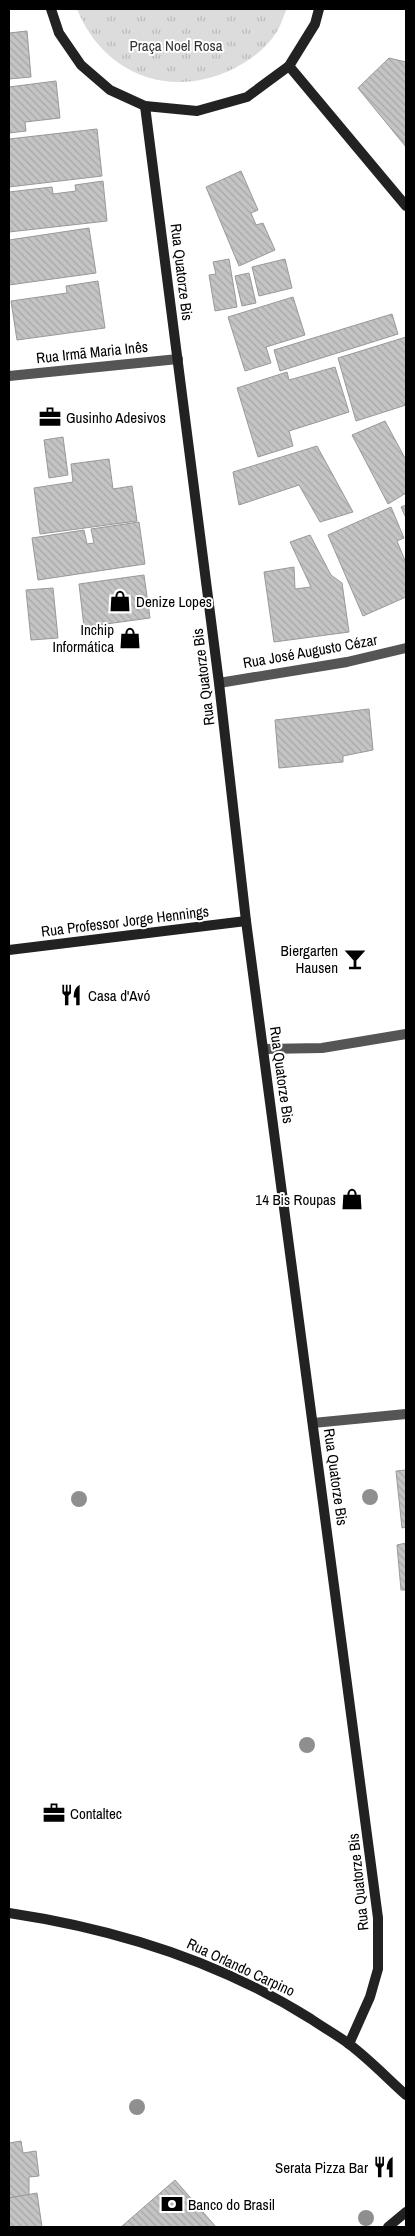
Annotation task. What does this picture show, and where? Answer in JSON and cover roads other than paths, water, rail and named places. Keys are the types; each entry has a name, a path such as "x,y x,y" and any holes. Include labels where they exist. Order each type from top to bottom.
{"street":[{"path":"51,9 59,34 81,65 110,90 145,106 196,111 246,97 289,66 315,24 319,9"},
{"path":"289,66 406,206"},
{"name":"Rua Quatorze Bis","path":"145,106 220,682 246,921 378,1918 378,1969 370,1997 349,2044"},
{"name":"Rua Irmã Maria Inês","path":"9,376 178,358"},
{"name":"Rua José Augusto Cézar","path":"220,682 348,662 406,648"},
{"name":"Rua Professor Jorge Hennings","path":"9,950 246,921"},
{"path":"264,1049 322,1048 406,1034"},
{"path":"313,1423 406,1414"},
{"name":"Rua Orlando Carpino","path":"9,1913 57,1920 116,1934 184,1956 227,1974 286,2004 349,2044 406,2094"},
{"path":"388,2227 406,2212"}],"place":[{"name":"Gusinho Adesivos","path":"50,417"},
{"name":"Denize Lopes","path":"120,601"},
{"name":"Inchip Informática","path":"130,638"},
{"name":"Biergarten Hausen","path":"355,959"},
{"name":"Casa d'Avó","path":"71,995"},
{"name":"14 Bis Roupas","path":"352,1199"},
{"name":"Contaltec","path":"54,1813"},
{"name":"Serata Pizza Bar","path":"384,2167"},
{"name":"Banco do Brasil","path":"172,2204"}],"park label":[{"name":"Praça Noel Rosa","path":"176,45"}]}
